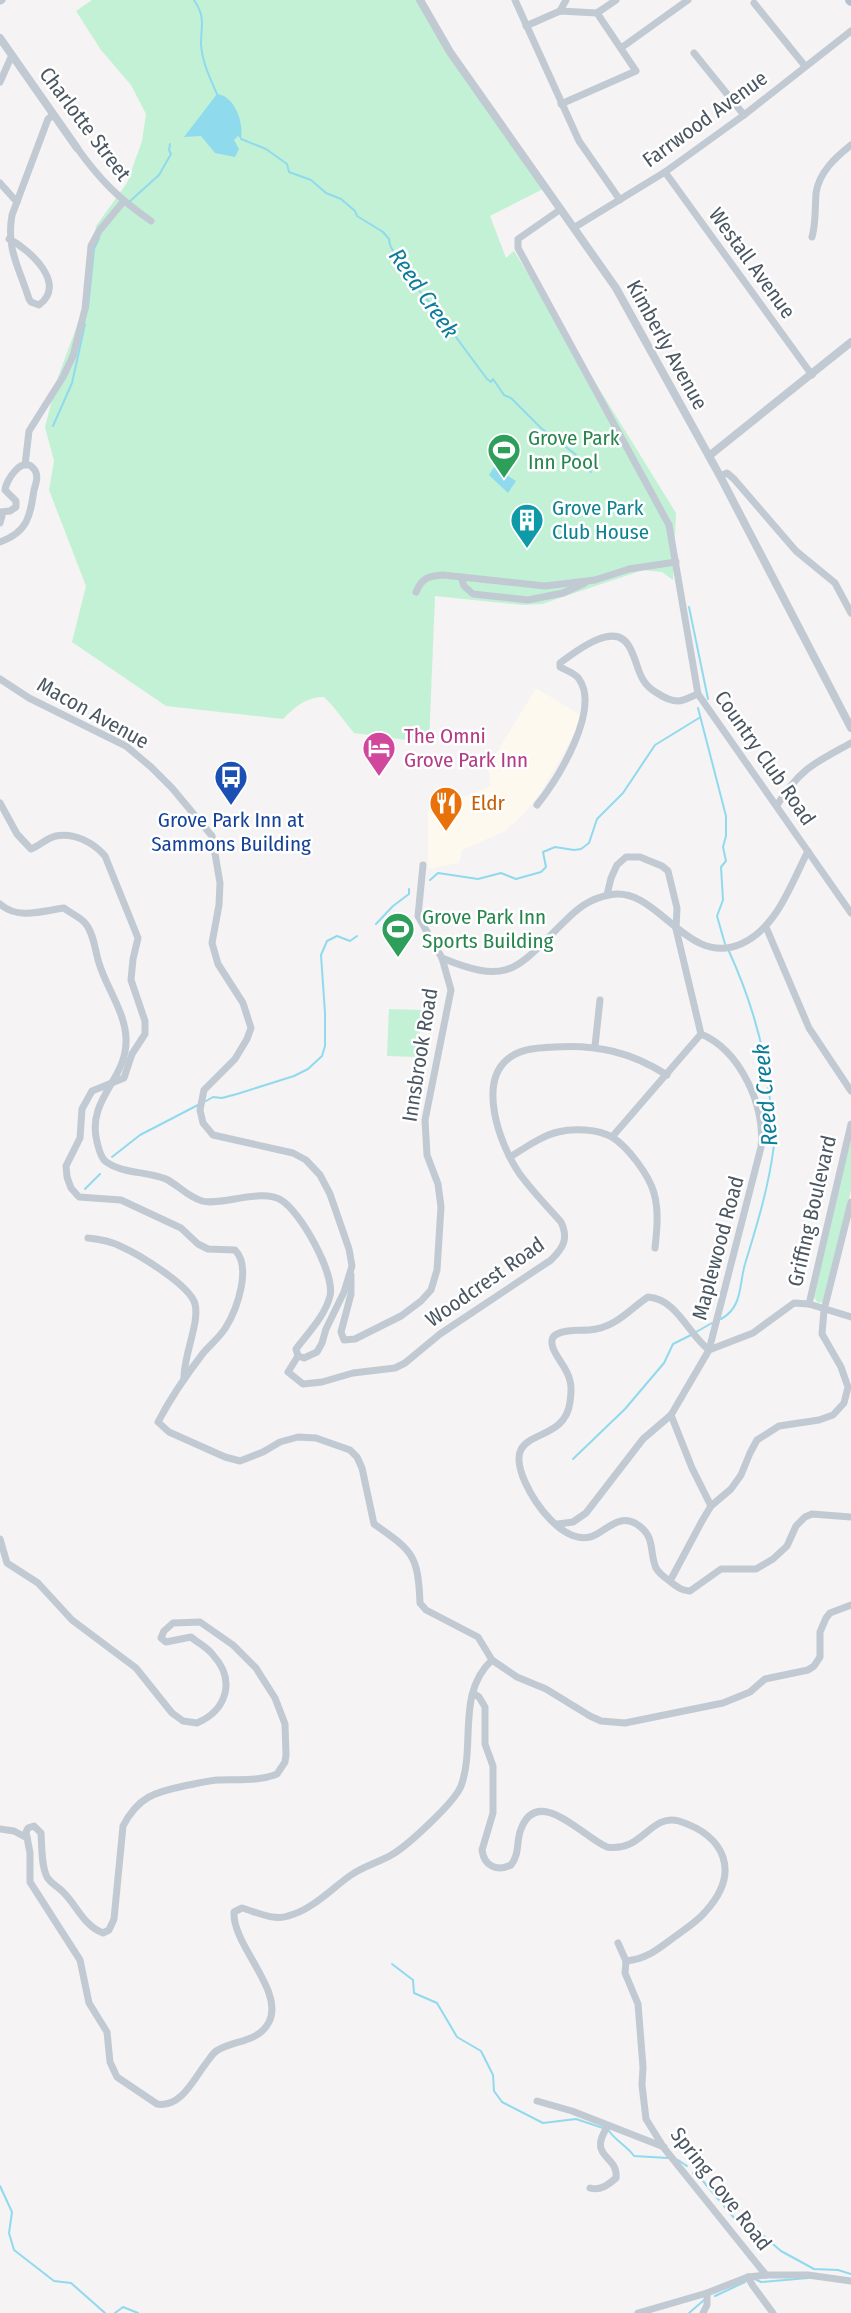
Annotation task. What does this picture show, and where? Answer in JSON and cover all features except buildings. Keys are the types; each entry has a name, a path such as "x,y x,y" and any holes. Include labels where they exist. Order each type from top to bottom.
{"street":[{"name":"Kimberly Avenue","path":"420,0 450,52 575,227 615,288 720,476 851,728"},
{"path":"515,0 579,142 620,200"},
{"path":"560,11 566,0"},
{"path":"526,26 560,11 597,13 616,0"},
{"path":"621,48 688,0"},
{"path":"754,3 806,66"},
{"path":"561,104 636,71 597,13"},
{"name":"Farrwood Avenue","path":"575,227 665,172 744,115 851,31"},
{"name":"Charlotte Street","path":"0,38 103,183 123,202 151,221"},
{"path":"694,53 744,115"},
{"path":"0,82 12,55"},
{"path":"9,239 27,250 50,285 44,302 39,305 31,302 10,249 9,239 12,215 48,119 53,115"},
{"path":"811,237 815,226 816,189 828,166 851,145"},
{"name":"Westall Avenue","path":"665,172 812,375"},
{"path":"0,183 18,202"},
{"path":"25,464 29,432 74,356 84,317 91,246 99,231 123,202"},
{"name":"Country Club Road","path":"561,209 518,239 518,248 669,525 698,694 851,913"},
{"path":"709,456 851,342"},
{"path":"0,523 0,512 16,507 16,501 5,490 6,484 17,467 25,464 31,466 36,471 37,478 32,510 21,529 0,542"},
{"path":"720,476 727,473 734,479 796,551 835,583 851,613"},
{"path":"416,592 424,579 430,576 443,575 545,586 676,562"},
{"path":"461,577 464,586 473,594 528,600 563,593 588,580"},
{"path":"537,805 562,766 584,719 582,684 577,676 560,667 560,663 568,657 593,641 610,635 621,638 630,645 637,670 647,687 664,698 677,701 698,694"},
{"name":"Macon Avenue","path":"0,679 29,698 126,746 151,767 208,828 215,847 220,883 212,943 218,964 243,1003 251,1028 235,1059 204,1090 200,1111 203,1123 213,1135 293,1153 306,1160 320,1175 330,1194 349,1249 351,1270"},
{"path":"777,805 803,770 851,743"},
{"path":"0,803 17,834 31,849 57,835 81,839 97,846 105,856 138,938 132,958 131,980 145,1021 145,1034 132,1054 124,1078 92,1091 82,1109 79,1138 66,1166 66,1177 71,1188 79,1196 121,1200 181,1228 198,1244 208,1249 235,1250 242,1256 244,1266 235,1309 225,1330 184,1379 159,1422 169,1432 240,1461 280,1442 298,1437 316,1438 350,1450 362,1468 372,1520 407,1548 415,1561 419,1574 420,1603 426,1610 478,1637 492,1660 517,1676 561,1697 590,1716 613,1723 635,1722 723,1703 744,1696 765,1679 808,1670 820,1657 820,1632 826,1618 830,1613 851,1605"},
{"path":"442,958 475,971 495,973 507,970 528,957 580,906 592,899 618,893 632,895 648,904 693,940 728,948 750,939 766,927 808,851"},
{"path":"607,895 617,865 626,858 640,857 668,871 677,908 676,929 701,1034 611,1138"},
{"name":"Innsbrook Road","path":"351,1270 351,1294 341,1332 344,1340 355,1339 401,1316 421,1301 431,1290 437,1270 441,1207 438,1184 427,1155 425,1120 451,990 442,958 418,915 423,865"},
{"path":"0,904 20,914 64,908 86,924 121,1017 126,1038 121,1065 97,1109 95,1122 101,1156 107,1163 166,1179 204,1201 270,1197 280,1199 304,1227 324,1261 331,1294 324,1312 296,1349 298,1356 304,1358 317,1352 351,1270"},
{"path":"766,927 809,1028 851,1091"},
{"path":"595,1046 600,1000"},
{"name":"Maplewood Road","path":"558,1524 573,1522 586,1513 643,1439 671,1415 709,1350 758,1161 763,1132 758,1106 745,1076 728,1055 710,1038 701,1034"},
{"name":"Woodcrest Road","path":"298,1356 288,1372 303,1384 322,1382 353,1373 395,1368 451,1326 551,1260 561,1250 566,1240 566,1231 529,1186 510,1157 500,1135 494,1104 495,1077 507,1059 521,1051 595,1046 637,1058 667,1075"},
{"name":"Griffing Boulevard","path":"851,1124 809,1304 824,1311 851,1202"},
{"path":"510,1157 550,1134 561,1131 588,1131 611,1138 636,1161 650,1182 656,1204 655,1248"},
{"path":"88,1238 119,1245 173,1278 187,1291 195,1305 184,1379"},
{"path":"809,1304 794,1303 753,1333 709,1350 679,1315 659,1297 649,1297 610,1325 595,1330 559,1333 551,1342 571,1382 569,1408 557,1428 533,1438 523,1446 518,1459 531,1494 547,1517 574,1537 598,1534 611,1524 632,1522 639,1525 653,1546 655,1567 680,1590 690,1591 721,1569 756,1569 781,1554 796,1527 811,1514 851,1517"},
{"path":"670,1581 711,1506 731,1489 741,1475 757,1440 779,1426 819,1420 833,1415 844,1403 850,1387 822,1334 824,1311 851,1317"},
{"path":"671,1415 692,1468 711,1506"},
{"path":"0,1539 7,1563 38,1583 72,1620 136,1668 162,1702 183,1721 197,1723 208,1718 225,1699 222,1668 213,1655 191,1637 166,1642 161,1637 173,1623 200,1622 233,1645 256,1668 275,1698 285,1724 285,1762 277,1774 256,1779 214,1780 160,1791 141,1801 128,1815 123,1826 114,1919 109,1930 103,1933 90,1925 47,1877 40,1830 34,1826 26,1832 30,1853 30,1882 80,1960 89,2003 107,2032 113,2071 117,2077 157,2104 170,2104 187,2089 213,2053 256,2036 270,2021 272,2008 266,1985 235,1925 234,1912 242,1908 278,1918 290,1916 314,1904 358,1871 401,1848 448,1805 461,1786 473,1693 479,1674 492,1660"},
{"path":"473,1693 485,1707 485,1744 492,1763 493,1812 482,1850 490,1866 497,1869 511,1865 517,1854 518,1839 524,1822 539,1812 547,1811 561,1816 607,1847 615,1849 631,1845 658,1824 670,1820 677,1820 708,1834 719,1846 724,1860 723,1878 709,1908 692,1925 651,1955 626,1961"},
{"path":"0,1829 10,1830 27,1839"},
{"name":"Spring Cove Road","path":"618,1943 626,1961 625,1973 638,2004 646,2119 664,2148 766,2274"},
{"path":"537,2101 572,2110 664,2148"},
{"path":"590,2188 602,2188 616,2178 614,2165 606,2159 599,2143 608,2126"},
{"path":"638,2313 748,2277 766,2274 820,2276 851,2281"},
{"path":"748,2277 773,2313"},
{"path":"703,2313 707,2305 707,2292"}],"shaded area":[{"path":"536,688 582,716 541,792 525,813 505,831 462,850 459,863 428,869 428,810 491,786 488,767"}],"green space":[{"path":"92,0 417,0 452,61 543,189 490,216 506,258 514,251 676,513 673,580 662,572 643,570 542,604 523,605 435,596 429,743 354,733 324,697 306,701 283,719 166,706 72,642 86,586 49,490 54,461 45,427 58,377 89,293 96,226 127,183 142,141 146,114 131,85 101,50 76,11"},
{"path":"389,1009 421,1010 419,1057 387,1056"},
{"path":"851,1135 851,1190 826,1299 818,1303 813,1296"}],"water":[{"path":"217,94 229,100 239,118 242,133 241,139 238,136 234,140 239,149 235,157 215,153 201,136 184,137"},
{"name":"Grove Park Inn Pool","path":"494,467 516,481 508,493 489,475"}],"waterway":[{"name":"Reed Creek","path":"194,0 201,17 203,57 217,94"},
{"name":"Reed Creek","path":"241,139 266,149 287,164 289,172 311,180 326,193 341,199 357,216 383,232 405,274 436,310 487,379 491,382 493,379 504,395 511,398 541,428 575,454 591,472"},
{"path":"129,202 159,175 171,154 170,144"},
{"path":"88,308 94,249 99,238"},
{"path":"53,426 72,383 85,324"},
{"name":"Reed Creek","path":"689,607 708,699"},
{"name":"Reed Creek","path":"698,708 726,816 723,847 726,861 721,867 723,900 717,916 725,944"},
{"path":"430,880 438,873 478,879 501,873 516,879 541,872 546,867 543,852 555,847 581,849 589,843 597,819 623,793 655,745 699,718"},
{"path":"376,924 409,894 409,889"},
{"path":"206,1101 294,1076 308,1069 322,1056 325,1046 325,1013 321,955 327,941 337,936 350,941 357,936"},
{"name":"Reed Creek","path":"721,1319 737,1302 766,1190 774,1145 767,1073 759,1036 743,984 728,949"},
{"path":"112,1157 140,1135 198,1105"},
{"path":"85,1189 100,1174"},
{"name":"Reed Creek","path":"696,1332 712,1323"},
{"name":"Reed Creek","path":"573,1459 625,1409 664,1363 673,1344 691,1335"},
{"path":"392,1964 413,1980 414,1993 437,2003 457,2037 481,2051 493,2075 494,2091 502,2102 543,2123 576,2119 603,2128"},
{"path":"609,2131 634,2156 668,2158"},
{"path":"678,2160 687,2166"},
{"path":"693,2173 745,2228 759,2232 781,2251 814,2269 838,2270 851,2274"},
{"path":"0,2186 12,2212 9,2233 14,2250 54,2281 71,2283 105,2313"},
{"path":"755,2279 761,2282 808,2278"},
{"path":"715,2296 745,2282"},
{"path":"689,2313 704,2300"},
{"path":"115,2313 123,2307 138,2313"}],"place":[{"name":"Grove Park Inn Pool","path":"504,480"},
{"name":"Grove Park Club House","path":"527,550"},
{"name":"The Omni Grove Park Inn","path":"379,778"},
{"name":"Grove Park Inn at Sammons Building","path":"231,807"},
{"name":"Eldr","path":"446,833"},
{"name":"Grove Park Inn Sports Building","path":"398,959"}]}
